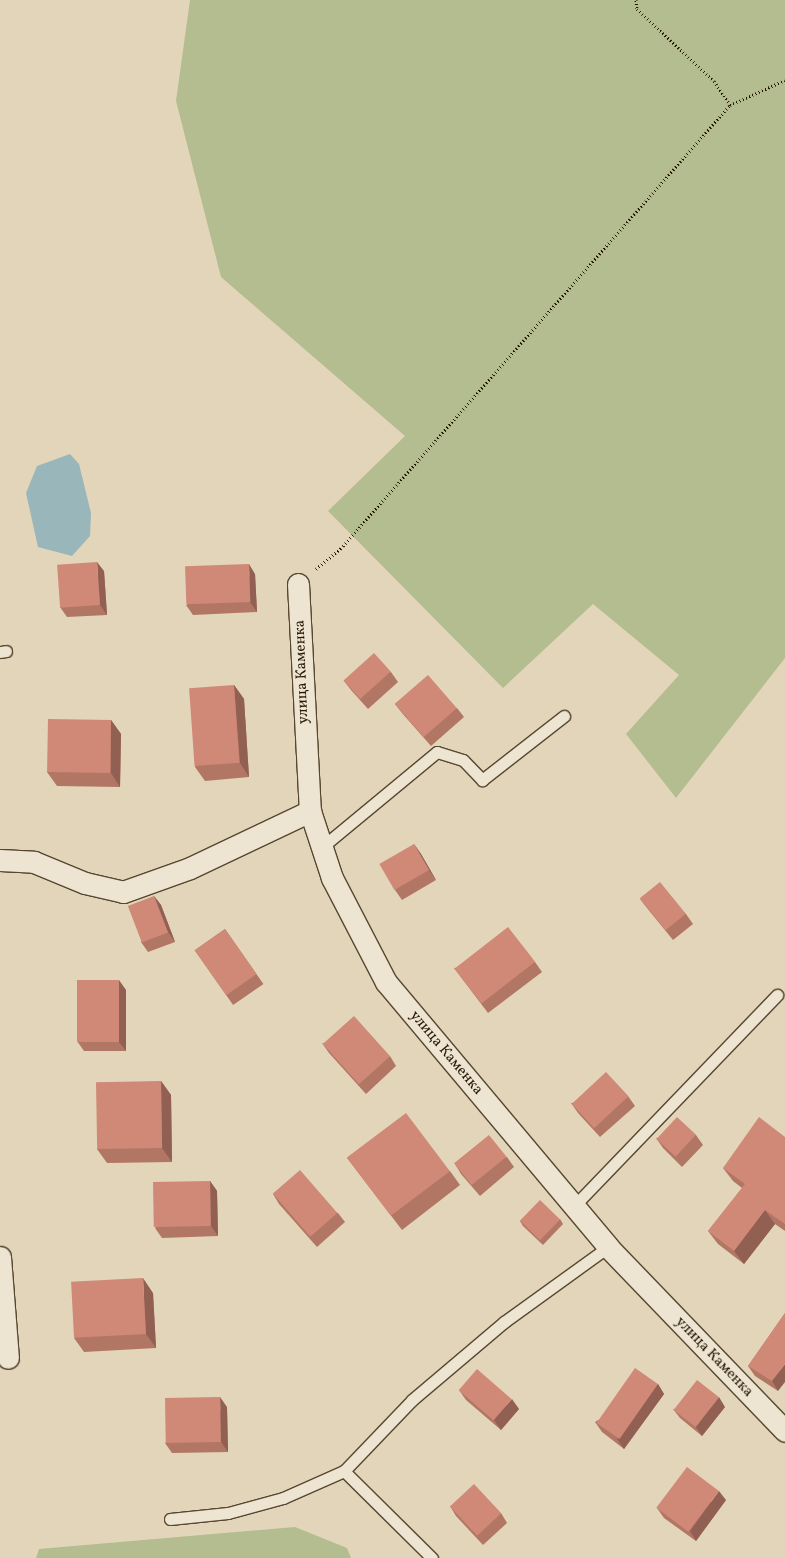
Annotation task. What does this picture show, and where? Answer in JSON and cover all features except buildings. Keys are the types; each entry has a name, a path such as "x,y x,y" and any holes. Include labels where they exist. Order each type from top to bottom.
{"street":[{"name":"улица Каменка","path":"298,584 310,811 332,878 386,982 608,1247 785,1431"},
{"path":"0,860 34,862 85,883 122,892 190,868 310,811"},
{"path":"0,1257 8,1358"}],"lane":[{"path":"322,847 437,752 463,760 482,780 564,716"},
{"path":"574,1206 778,995"},
{"path":"170,1519 228,1513 283,1498 344,1472 412,1400 454,1364 608,1247"},
{"path":"344,1472 432,1558"}],"path":[{"path":"636,0 636,9 714,81 730,105"},
{"path":"298,584 343,546 730,105 785,80"}],"green space":[{"path":"190,0 785,0 785,658 676,798 626,734 679,675 593,604 503,688 328,511 405,436 221,277 176,101"},
{"path":"295,1527 347,1548 351,1558 36,1558 39,1549"}],"water":[{"path":"70,454 79,464 91,513 90,536 72,556 38,547 26,493 37,466"}]}
